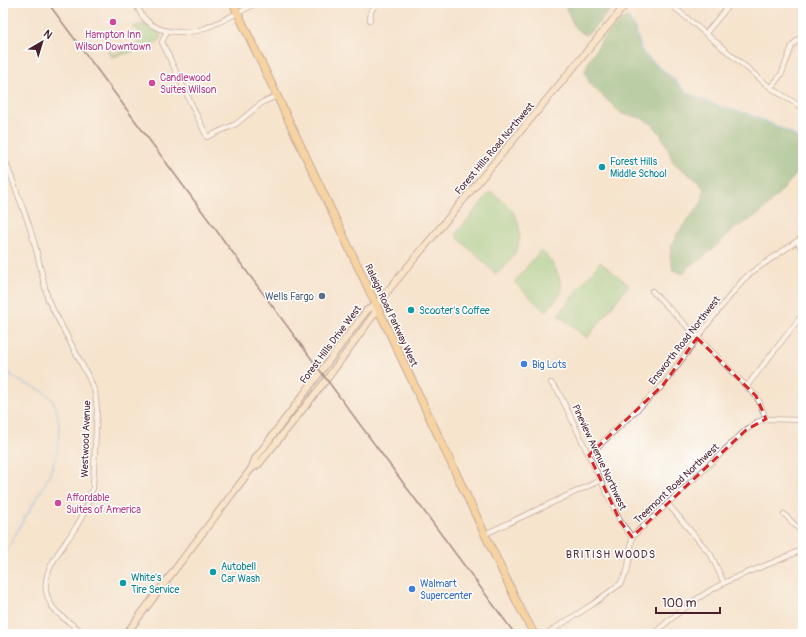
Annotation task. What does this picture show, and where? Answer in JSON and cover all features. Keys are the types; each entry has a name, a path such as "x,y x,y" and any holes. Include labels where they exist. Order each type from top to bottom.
{"main road":[{"name":"Raleigh Road Parkway West","path":"233,3 484,534 534,634"},
{"name":"Forest Hills Road Northwest","path":"376,306 627,3"},
{"name":"Forest Hills Drive West","path":"126,634 251,469 255,459 332,355 356,327 367,310 376,306"},
{"name":"Forest Hills Drive West","path":"251,469 259,464 337,365 375,313 376,306"}],"street":[{"path":"136,3 141,15 156,29 184,32 200,30 257,3"},
{"path":"370,20 371,11 377,3"},
{"path":"670,3 771,88 803,108"},
{"path":"706,33 731,3"},
{"path":"167,31 162,42 207,137 236,124 263,102 277,96"},
{"path":"771,88 782,73 792,46 803,34"},
{"name":"Westwood Avenue","path":"3,154 29,225 48,300 89,378 97,401 93,488 91,496 84,514 50,566 46,583 47,595 52,606 85,634"},
{"name":"Ensworth Road Northwest","path":"589,455 662,385 743,280 752,272 803,237"},
{"path":"797,241 803,251"},
{"path":"652,291 746,386 759,401 766,419 803,420"},
{"path":"746,386 803,314"},
{"name":"Pineview Avenue Northwest","path":"551,383 558,391 620,521 632,537"},
{"name":"Treemont Road Northwest","path":"546,634 593,604 620,584 627,572 632,537 746,430 757,422 766,419"},
{"path":"484,534 601,480"},
{"path":"667,503 710,555 724,583"},
{"path":"784,514 803,532"},
{"path":"653,634 659,632 689,603 724,583 786,558 803,549"}],"highlighted area":[{"path":"697,338 756,396 766,419 746,430 632,537 620,521 589,455 663,385"}],"green space":[{"path":"564,3 617,3 591,31 585,35 575,28"},
{"path":"626,16 636,30 641,49 645,55 687,92 721,107 748,114 770,123 803,142 803,167 761,213 737,227 700,260 690,265 683,274 673,270 670,256 672,245 677,234 702,202 704,189 697,181 673,162 660,133 652,124 641,118 622,114 590,84 585,72 588,62 604,37"},
{"path":"142,24 159,33 161,37 159,42 155,44 153,42 129,53 112,57 107,51 113,54 138,46 138,43 141,41 137,28 134,29 133,27"},
{"path":"490,192 502,200 511,210 517,220 520,231 519,242 515,253 507,264 496,274 458,238 456,234"},
{"path":"541,250 556,269 562,292 546,312 515,283 515,281"},
{"path":"600,262 629,285 587,338 558,315"}],"waterway":[{"path":"628,18 636,30 641,49 645,55 687,92 721,107 748,114 770,123 791,133 803,142"},
{"path":"3,361 8,372 15,379 41,390 52,399 59,423 57,451 49,476 3,556"}],"railway":[{"path":"48,3 515,634"}],"place":[{"name":"Hampton Inn Wilson Downtown","path":"113,22"},
{"name":"Candlewood Suites Wilson","path":"152,83"},
{"name":"Forest Hills Middle School","path":"602,167"},
{"name":"Wells Fargo","path":"322,296"},
{"name":"Scooter's Coffee","path":"411,310"},
{"name":"Big Lots","path":"524,364"},
{"name":"Affordable Suites of America","path":"58,503"},
{"name":"Autobell Car Wash","path":"213,572"},
{"name":"White's Tire Service","path":"123,583"},
{"name":"Walmart Supercenter","path":"412,589"}],"district":[{"name":"BRITISH WOODS","path":"611,554"}]}
